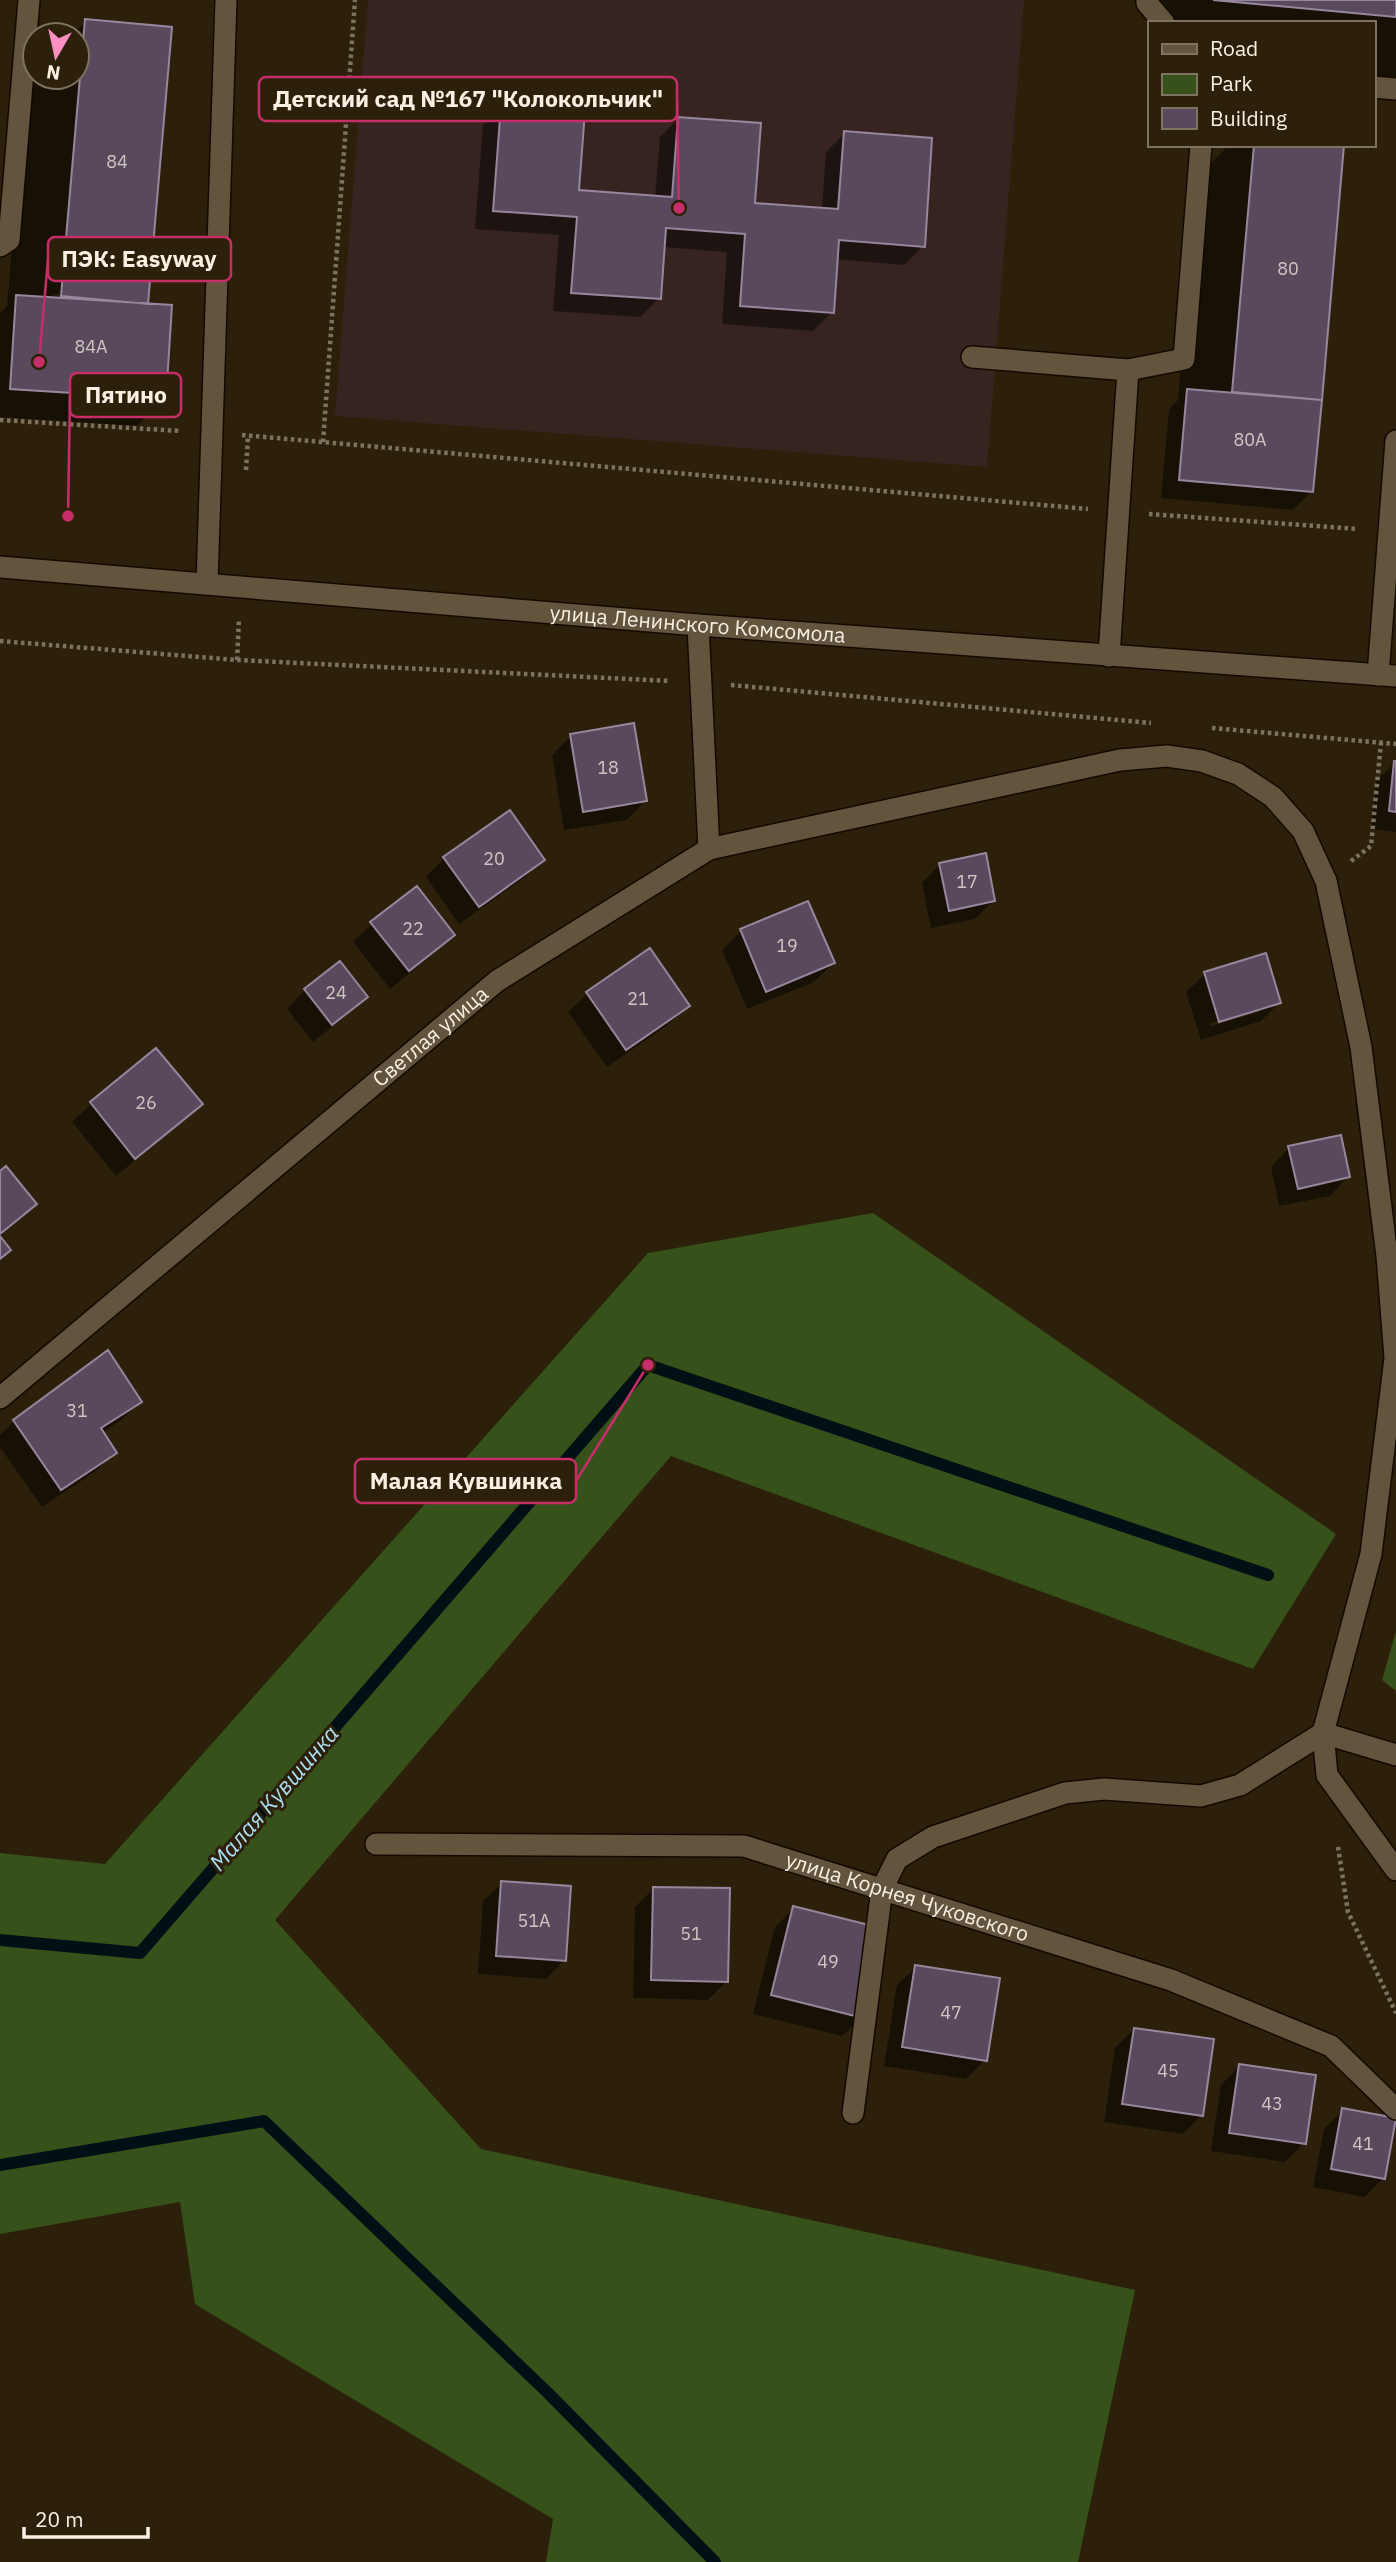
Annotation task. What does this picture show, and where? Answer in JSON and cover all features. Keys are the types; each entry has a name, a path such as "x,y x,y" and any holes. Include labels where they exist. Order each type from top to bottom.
{"street":[{"path":"0,246 9,240 29,0"},
{"path":"207,583 226,0"},
{"path":"1147,0 1162,21"},
{"path":"1375,87 1396,89"},
{"path":"972,357 1128,369 1184,359 1201,147"},
{"path":"1109,656 1128,369"},
{"path":"1387,676 1389,531 1396,441"},
{"name":"улица Ленинского Комсомола","path":"0,567 698,625 1387,676"},
{"path":"698,625 709,849"},
{"name":"Светлая улица","path":"0,1398 497,981 709,849 1121,760 1167,756 1202,761 1238,774 1273,797 1303,831 1326,881 1361,1047 1387,1256 1395,1358 1371,1554 1323,1733"},
{"path":"853,2113 882,1889 897,1858 933,1837 1065,1793 1104,1789 1201,1796 1227,1789 1240,1785 1323,1733 1396,1755"},
{"path":"1323,1733 1327,1775 1396,1870"},
{"name":"улица Корнея Чуковского","path":"376,1844 744,1846 1171,1980 1332,2046 1396,2109"}],"path":[{"path":"323,442 355,0"},
{"path":"0,420 212,433 1118,512 1389,531"},
{"path":"0,641 237,660 701,682 1158,723"},
{"path":"1200,727 1396,744"},
{"path":"1326,881 1371,846 1381,743"},
{"path":"1338,1843 1349,1912 1396,2013"}],"shaded area":[{"path":"368,0 1024,0 987,467 335,416"}],"green space":[{"path":"873,1213 1336,1534 1253,1669 671,1456 275,1920 481,2149 1135,2290 1078,2562 546,2562 553,2519 195,2304 180,2202 0,2234 0,1853 105,1864 648,1253"},
{"path":"1396,1631 1396,1691 1382,1680"}],"building":[{"path":"1213,0 1396,0 1396,17"},
{"path":"85,19 172,27 148,304 61,296 79,91 91,91 91,21"},
{"path":"501,105 585,111 579,190 672,197 678,117 761,123 755,203 838,209 844,131 932,138 925,247 839,240 834,313 740,306 745,234 666,228 661,299 571,293 577,217 493,211"},
{"path":"1254,147 1344,147 1322,400 1232,392"},
{"path":"16,295 172,305 166,399 10,389"},
{"path":"1187,389 1322,400 1313,492 1179,480"},
{"path":"634,723 647,801 583,812 570,734"},
{"path":"1396,761 1396,812 1389,811"},
{"path":"510,810 545,860 479,907 443,857"},
{"path":"986,853 995,901 949,911 939,863"},
{"path":"417,886 455,935 409,971 370,922"},
{"path":"808,901 835,963 766,992 740,929"},
{"path":"650,948 690,1006 626,1050 586,992"},
{"path":"1266,953 1281,1003 1219,1022 1204,972"},
{"path":"340,961 368,997 332,1025 304,989"},
{"path":"156,1048 203,1104 135,1159 90,1102"},
{"path":"1341,1135 1350,1177 1298,1189 1288,1146"},
{"path":"6,1166 37,1204 0,1234 0,1171"},
{"path":"0,1236 11,1250 0,1259"},
{"path":"108,1350 142,1402 101,1428 117,1453 61,1490 13,1420"},
{"path":"501,1881 571,1886 566,1961 496,1956"},
{"path":"653,1887 730,1888 728,1982 651,1980"},
{"path":"793,1906 885,1929 863,2018 771,1995"},
{"path":"915,1965 1000,1978 987,2061 902,2047"},
{"path":"1134,2028 1214,2039 1203,2116 1122,2104"},
{"path":"1239,2064 1316,2075 1306,2144 1229,2133"},
{"path":"1342,2108 1396,2118 1385,2179 1331,2169"}],"waterway":[{"name":"Малая Кувшинка","path":"0,1940 140,1953 648,1365 1268,1575"},
{"path":"0,2165 264,2121 548,2393 715,2562"}],"place":[{"name":"Детский сад №167 \"Колокольчик\"","path":"679,208"},
{"name":"ПЭК: Easyway","path":"39,362"},
{"name":"Пятино","path":"68,516"},
{"name":"Малая Кувшинка","path":"648,1365"}]}
